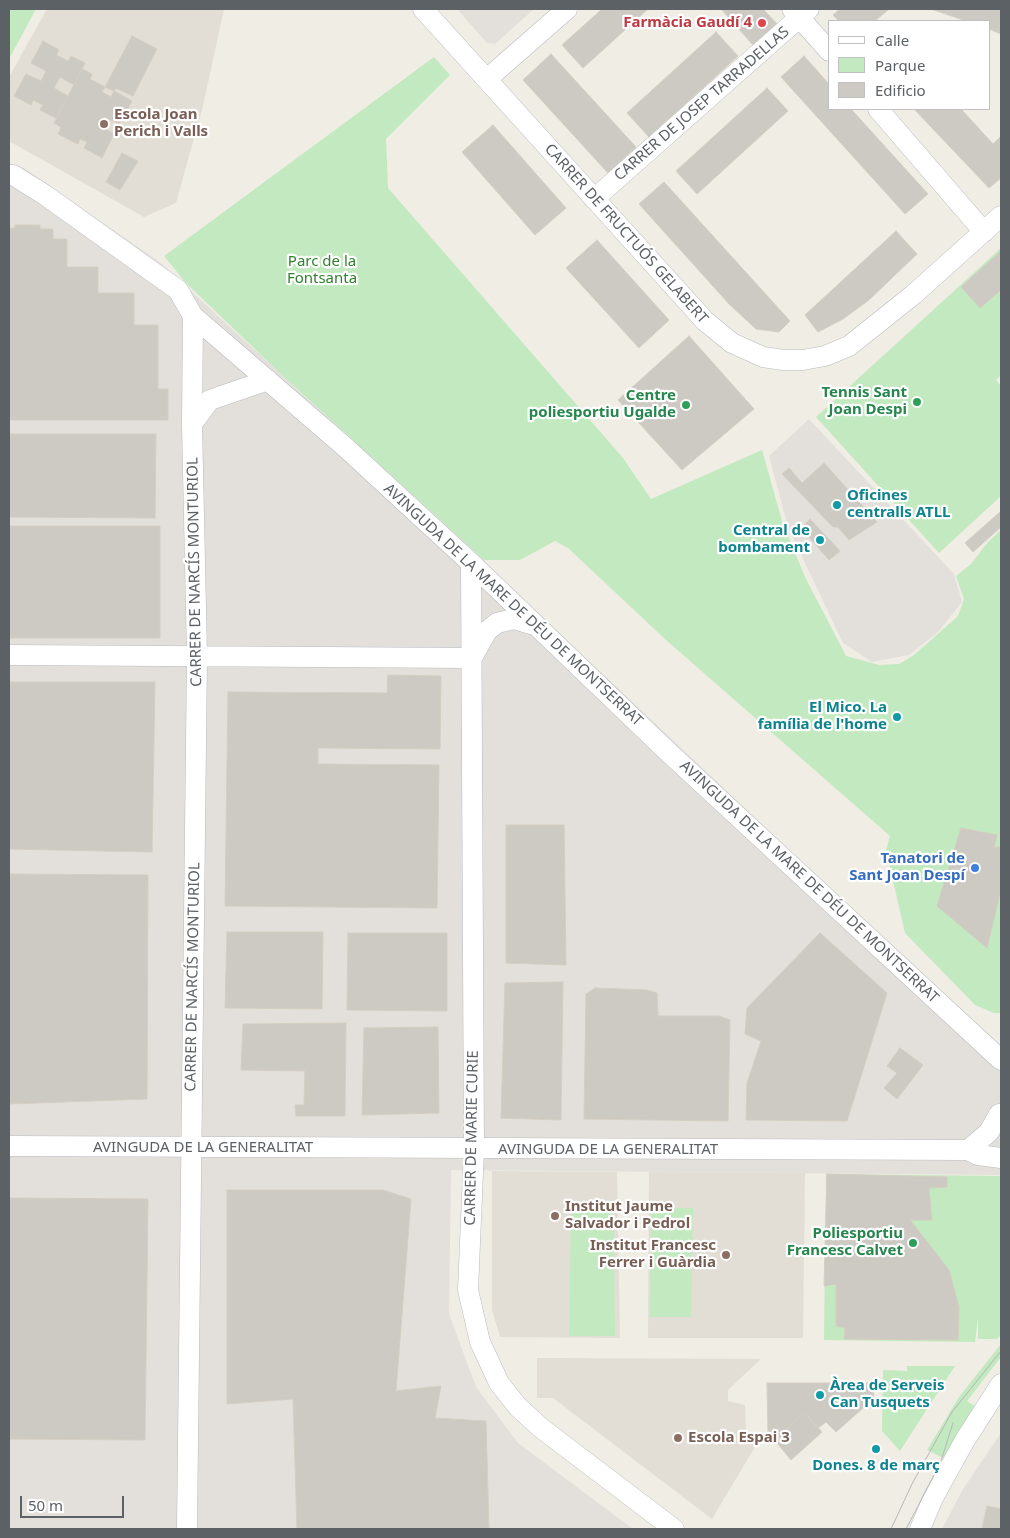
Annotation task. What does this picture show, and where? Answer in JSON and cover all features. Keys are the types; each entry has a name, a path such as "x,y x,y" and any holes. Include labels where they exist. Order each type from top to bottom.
{"street":[{"name":"CARRER DE FRUCTUÓS GELABERT","path":"423,9 716,333 743,349 783,360 825,356 850,346 913,295 1001,216"},
{"path":"487,79 567,9"},
{"path":"801,12 828,50"},
{"name":"CARRER DE JOSEP TARRADELLAS","path":"594,199 801,12"},
{"path":"879,110 984,232"},
{"name":"AVINGUDA DE LA MARE DE DÉU DE MONTSERRAT","path":"9,175 13,175 45,195 178,290 192,316 268,380 471,563 534,625 1001,1060"},
{"name":"CARRER DE NARCÍS MONTURIOL","path":"187,1529 197,655 192,424 192,316"},
{"path":"192,424 210,400 268,380"},
{"name":"CARRER DE MARIE CURIE","path":"471,563 474,1149 468,1290 480,1342 499,1383 518,1407 540,1428 674,1529"},
{"name":"CARRER DE MARIE CURIE","path":"472,658 487,631 497,623 514,619 534,625"},
{"path":"9,655 472,658"},
{"path":"1000,1113 997,1128 1001,1143"},
{"path":"968,1150 989,1132 1000,1113"},
{"name":"AVINGUDA DE LA GENERALITAT","path":"9,1146 968,1150 978,1155 1001,1158"},
{"path":"920,1529 933,1498 965,1440 1001,1384"}],"shaded area":[{"name":"Escola Joan Perich i Valls","path":"47,9 224,9 203,106 176,203 144,217 9,141 9,77"},
{"path":"457,9 534,9 495,44 487,43"},
{"path":"9,164 24,168 161,263 516,592 1001,1050 1001,1175 451,1170 449,1314 476,1387 518,1443 633,1529 9,1529"},
{"path":"809,419 954,574 962,602 938,632 909,655 872,662 843,643 788,527 769,456"},
{"name":"Institut Jaume Salvador i Pedrol","path":"492,1171 617,1172 620,1338 500,1337 492,1310"},
{"name":"Institut Francesc Ferrer i Guàrdia","path":"649,1172 805,1173 803,1338 648,1338"},
{"name":"Escola Espai 3","path":"537,1358 761,1359 728,1390 728,1401 745,1405 746,1430 755,1447 712,1519 553,1398 537,1398"},
{"path":"1001,1433 1001,1529 942,1529 963,1489"}],"green space":[{"path":"9,9 36,9 9,59"},
{"name":"Parc de la Fontsanta","path":"434,57 450,75 386,139 388,188 623,458 651,499 762,450 782,521 805,577 846,656 879,665 899,664 914,655 958,616 964,599 956,576 971,564 988,542 1001,530 1001,1013 994,1013 975,1005 905,933 886,850 890,836 666,640 568,548 555,541 520,560 484,560 284,377 186,283 164,256"},
{"name":"Tennis Sant Joan Despi","path":"1001,248 1001,375 996,380 1001,386 1001,496 939,553 816,417"},
{"name":"Poliesportiu Francesc Calvet","path":"826,1174 1001,1176 1001,1335 997,1339 978,1339 978,1317 975,1342 824,1340"},
{"path":"651,1208 693,1208 691,1317 650,1317"},
{"path":"571,1209 614,1210 615,1336 569,1336"},
{"path":"1001,1344 1001,1357 967,1401 975,1406 945,1459 927,1450 959,1397"},
{"path":"907,1366 955,1366 900,1451 882,1431 883,1370 907,1371"}],"building":[{"path":"602,9 648,9 583,68 562,45"},
{"path":"721,9 763,9 777,24 753,45"},
{"path":"840,9 889,9 876,20 838,20 833,15"},
{"path":"931,9 1001,9 1001,34 990,29 990,20 963,20"},
{"path":"716,32 738,56 649,137 627,113"},
{"path":"132,36 157,49 133,96 116,88 114,91 105,87"},
{"path":"43,41 59,50 56,55 68,61 71,56 85,63 74,85 60,77 54,88 68,96 56,118 40,110 43,105 33,100 31,105 14,96 26,74 41,81 46,71 31,63"},
{"path":"551,54 636,147 608,173 523,80"},
{"path":"804,56 828,83 828,110 852,110 928,194 905,214 781,77"},
{"path":"82,69 92,74 90,79 105,87 102,92 111,97 114,91 132,101 119,124 105,117 100,126 114,134 102,158 84,148 87,142 80,139 78,144 58,134 61,127 54,123"},
{"path":"767,88 788,111 697,194 676,171"},
{"path":"915,110 962,110 993,144 1001,136 1001,178 989,188"},
{"path":"493,125 566,208 535,235 462,152"},
{"path":"122,153 138,161 120,190 106,182"},
{"path":"664,182 790,321 779,332 756,329 730,305 639,204"},
{"path":"15,225 40,225 40,229 53,229 53,239 67,239 67,267 98,267 98,293 134,293 134,325 158,325 158,389 168,389 168,420 9,420 9,228 15,228"},
{"path":"896,231 917,254 869,300 843,319 818,332 805,315"},
{"path":"597,240 669,320 639,348 566,268"},
{"path":"1001,251 1001,290 980,308 961,287"},
{"name":"Centre poliesportiu Ugalde","path":"689,336 754,409 682,470 618,400"},
{"path":"9,434 156,434 155,518 9,517"},
{"name":"Oficines centralls ATLL","path":"824,463 877,522 849,540 838,527 833,527 782,474 789,468 802,483"},
{"path":"1001,511 1001,527 973,552 965,543"},
{"name":"Central de bombament","path":"810,519 840,551 829,560 801,528"},
{"path":"9,526 160,526 160,638 9,638"},
{"path":"388,675 441,676 440,749 318,748 318,764 439,765 437,908 225,906 228,692 387,693"},
{"path":"9,682 155,682 152,852 9,849"},
{"path":"506,825 564,825 566,965 506,963"},
{"name":"Tanatori de Sant Joan Despí","path":"961,828 997,835 994,847 1001,847 1001,889 987,948 937,906"},
{"path":"9,874 148,875 147,1099 9,1104"},
{"path":"227,932 323,932 322,1009 225,1008"},
{"path":"348,933 447,933 447,1011 347,1010"},
{"path":"820,933 887,993 847,1121 746,1120 747,1083 761,1041 745,1034 747,1008"},
{"path":"563,982 561,1120 501,1118 505,983"},
{"path":"595,988 647,990 657,993 658,1016 719,1016 730,1020 728,1121 584,1119 586,994"},
{"path":"346,1023 345,1116 296,1116 295,1105 304,1105 305,1071 241,1070 243,1024"},
{"path":"438,1027 439,1113 362,1115 364,1028"},
{"path":"900,1048 923,1065 897,1099 884,1088 897,1073 887,1066"},
{"name":"Poliesportiu Francesc Calvet","path":"827,1174 947,1177 947,1187 929,1188 932,1220 910,1220 949,1270 959,1307 958,1340 844,1339 845,1328 836,1326 836,1284 824,1286"},
{"path":"227,1190 383,1190 411,1199 396,1391 441,1386 435,1418 486,1421 489,1529 297,1529 293,1399 227,1404"},
{"path":"9,1198 148,1199 145,1440 9,1439"},
{"name":"Àrea de Serveis Can Tusquets","path":"767,1383 874,1383 873,1408 863,1408 836,1432 826,1422 818,1428 805,1413 783,1432 776,1425 768,1432"},
{"path":"805,1413 822,1432 791,1460 768,1432 776,1425 783,1432"},
{"path":"987,1506 1001,1509 1001,1529 982,1529"}],"tram line":[{"path":"891,1529 912,1484 952,1412 1001,1351"},
{"path":"906,1529 940,1464 953,1423"}],"place":[{"name":"Farmàcia Gaudí 4","path":"762,23"},
{"name":"Escola Joan Perich i Valls","path":"104,124"},
{"name":"Tennis Sant Joan Despi","path":"917,402"},
{"name":"Centre poliesportiu Ugalde","path":"686,405"},
{"name":"Oficines centralls ATLL","path":"837,505"},
{"name":"Central de bombament","path":"820,540"},
{"name":"El Mico. La família de l'home","path":"897,717"},
{"name":"Tanatori de Sant Joan Despí","path":"975,868"},
{"name":"Institut Jaume Salvador i Pedrol","path":"555,1216"},
{"name":"Poliesportiu Francesc Calvet","path":"913,1243"},
{"name":"Institut Francesc Ferrer i Guàrdia","path":"726,1255"},
{"name":"Àrea de Serveis Can Tusquets","path":"820,1395"},
{"name":"Escola Espai 3","path":"678,1438"},
{"name":"Dones. 8 de març","path":"876,1449"}]}
